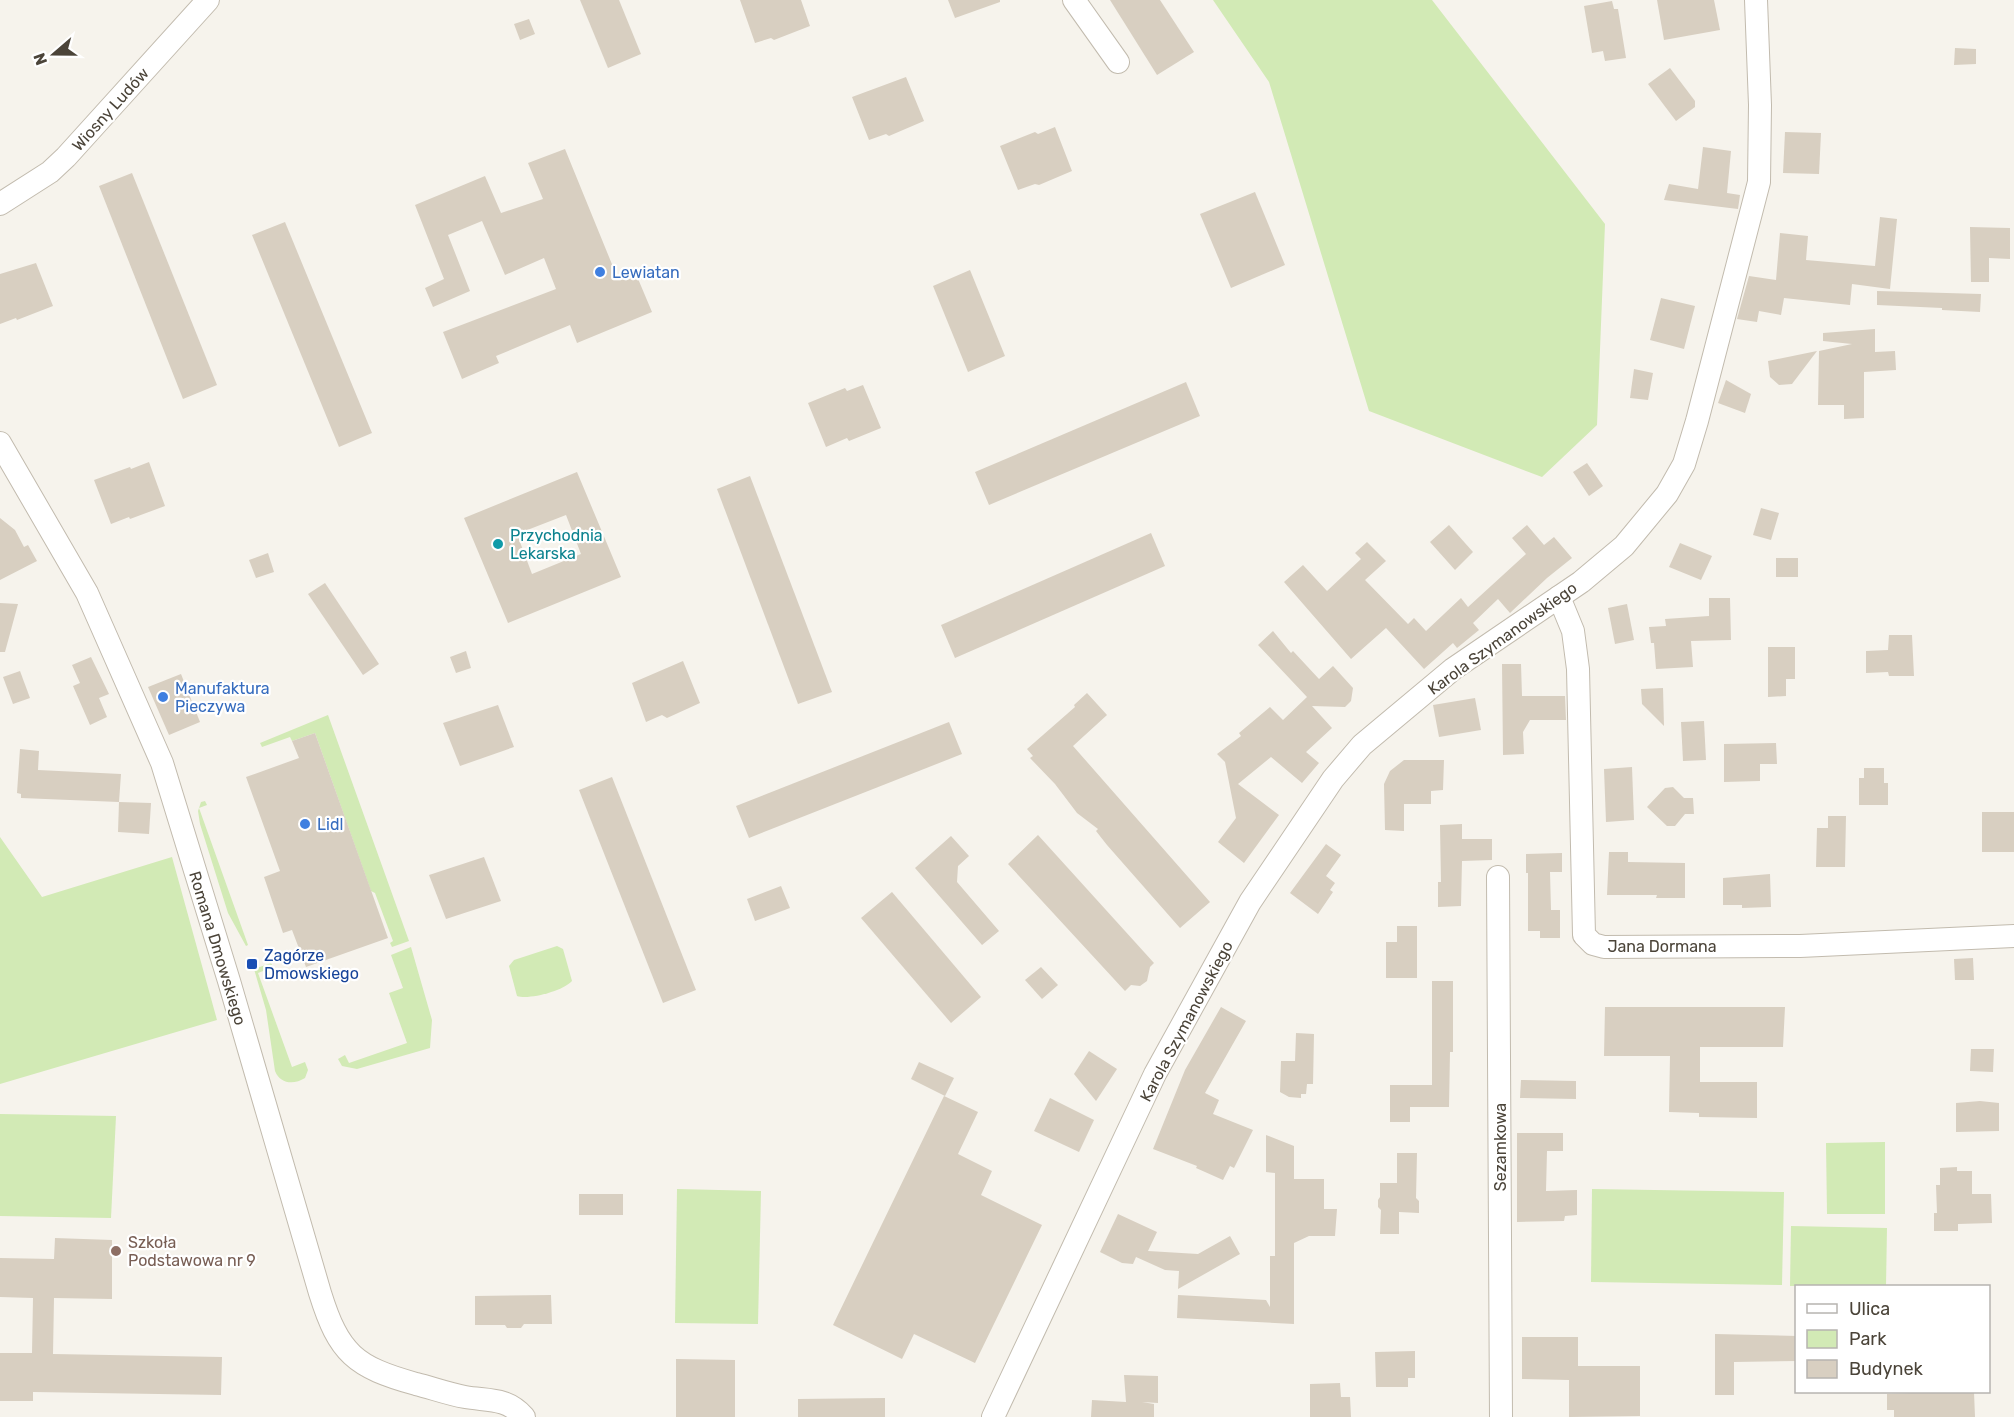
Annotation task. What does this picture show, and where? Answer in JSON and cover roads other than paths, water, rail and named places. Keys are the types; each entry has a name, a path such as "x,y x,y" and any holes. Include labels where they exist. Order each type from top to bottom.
{"street":[{"name":"Wiosny Ludów","path":"0,204 50,172 208,0"},
{"path":"1074,0 1118,62"},
{"name":"Karola Szymanowskiego","path":"993,1417 1155,1074 1250,902 1333,779 1362,745 1453,669 1559,597 1624,546 1667,494 1683,464 1697,421 1759,182 1761,105 1756,0"},
{"name":"Romana Dmowskiego","path":"0,443 87,593 162,763 334,1334 350,1353 369,1368 465,1397 498,1400 524,1417"},
{"name":"Jana Dormana","path":"1559,597 1573,631 1578,669 1584,935 1593,944 1604,947 1800,946 2014,936"},
{"name":"Sezamkowa","path":"1498,877 1501,1417"},
{"path":"465,1397 482,1417"}],"place":[{"name":"Lewiatan","path":"600,272"},
{"name":"Przychodnia Lekarska","path":"498,544"},
{"name":"Manufaktura Pieczywa","path":"163,697"},
{"name":"Lidl","path":"305,824"},
{"name":"Zagórze Dmowskiego","path":"252,964"},
{"name":"Szkoła Podstawowa nr 9","path":"116,1251"}]}
